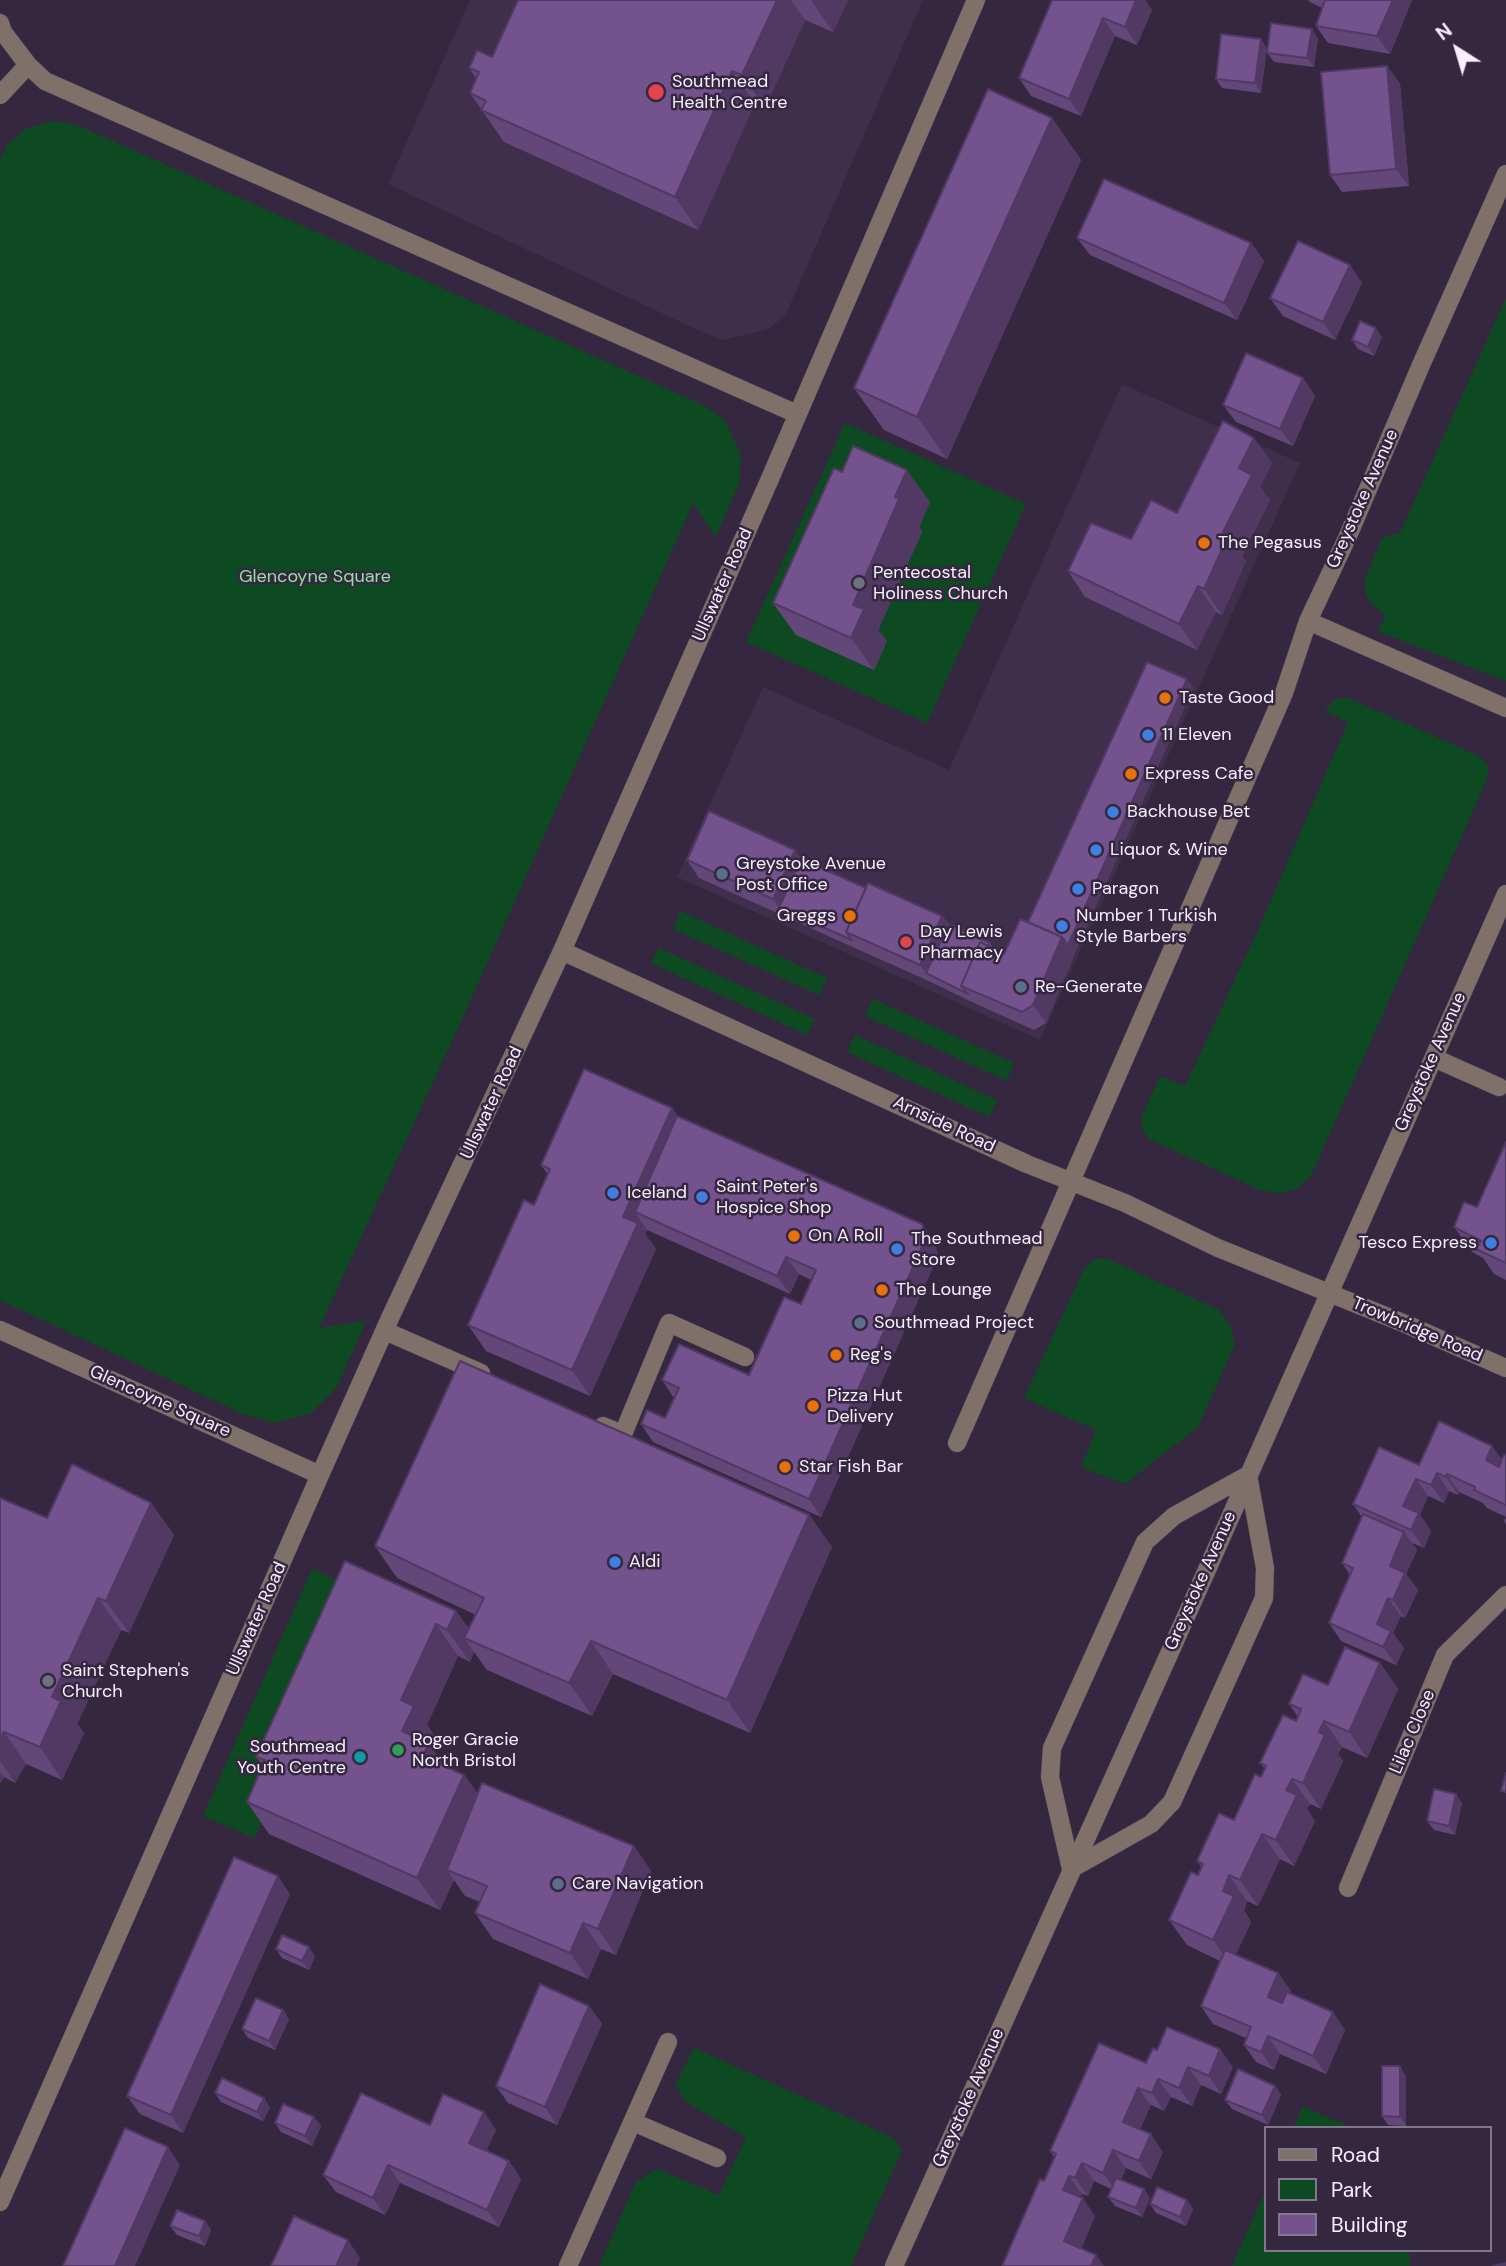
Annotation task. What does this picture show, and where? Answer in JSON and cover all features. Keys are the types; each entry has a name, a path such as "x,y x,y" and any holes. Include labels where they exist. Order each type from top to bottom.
{"street":[{"name":"Ullswater Road","path":"0,2202 320,1475 562,951 976,0"},
{"path":"0,23 3,32 28,65 45,81 797,414"},
{"path":"0,95 28,65"},
{"name":"Greystoke Avenue","path":"957,1443 1284,693 1308,621 1348,536 1506,174"},
{"path":"1308,621 1506,708"},
{"name":"Greystoke Avenue","path":"894,2266 1506,894"},
{"name":"Arnside Road","path":"562,951 1012,1157 1125,1203 1226,1252 1329,1293"},
{"path":"1434,1058 1499,1087"},
{"name":"Trowbridge Road","path":"1329,1293 1506,1368"},
{"path":"585,1418 622,1434 670,1323 745,1357"},
{"name":"Glencoyne Square","path":"0,1330 320,1475"},
{"path":"385,1331 497,1380"},
{"path":"1248,1475 1265,1568 1264,1598 1172,1802 1151,1824 1071,1869 1050,1777 1052,1748 1063,1723 1145,1542 1174,1516 1248,1475"},
{"name":"Lilac Close","path":"1348,1888 1445,1655 1506,1595"},
{"path":"568,2266 668,2042"},
{"path":"633,2122 717,2158"}],"shaded area":[{"name":"Southmead Health Centre","path":"470,0 923,0 786,314 769,329 723,340 388,184"},
{"path":"1122,384 1300,463 1040,1040 677,877 763,687 949,770"}],"green space":[{"name":"Glencoyne Square","path":"51,121 77,125 703,405 725,420 741,455 739,483 716,537 693,503 463,1017 319,1328 366,1321 337,1387 311,1413 274,1423 243,1414 0,1300 0,160 7,145 25,129"},
{"path":"1506,298 1506,681 1377,631 1386,616 1366,595 1364,582 1382,538 1400,533"},
{"path":"845,423 1026,504 927,723 746,642"},
{"path":"1348,698 1481,757 1488,767 1487,779 1311,1176 1297,1189 1280,1193 1260,1190 1151,1140 1142,1130 1142,1116 1160,1076 1185,1086 1260,926 1348,722 1325,711 1335,699"},
{"path":"680,911 827,978 819,995 673,929"},
{"path":"659,948 815,1019 807,1035 651,963"},
{"path":"873,999 1014,1063 1007,1081 865,1016"},
{"path":"855,1035 997,1100 989,1117 847,1052"},
{"path":"1095,1259 1108,1259 1219,1310 1230,1325 1235,1344 1198,1427 1125,1484 1081,1467 1096,1430 1024,1398 1085,1267"},
{"path":"312,1569 363,1591 254,1838 203,1816"},
{"path":"694,2048 894,2138 902,2150 851,2266 599,2266 636,2182 657,2169 719,2195 746,2137 687,2103 675,2085"},
{"path":"1303,2107 1348,2126 1294,2126"},
{"path":"1264,2194 1264,2252 1409,2252 1410,2266 1232,2266"}],"building":[{"path":"518,0 777,0 742,75 732,71 675,197 481,110 486,101 470,93 479,72 469,68 477,50 492,57"},
{"path":"1052,0 1136,0 1125,27 1103,18 1069,99 1019,78"},
{"path":"1325,0 1393,0 1377,36 1316,26"},
{"path":"1271,23 1312,29 1307,58 1267,53"},
{"path":"1221,34 1261,39 1255,83 1216,79"},
{"path":"1387,66 1396,169 1330,175 1321,72"},
{"path":"988,89 1052,118 917,417 854,388"},
{"path":"1104,179 1251,243 1224,303 1077,238"},
{"path":"1298,241 1350,265 1323,322 1270,298"},
{"path":"1360,321 1376,328 1368,347 1352,340"},
{"path":"1246,353 1303,378 1280,429 1223,405"},
{"path":"1223,421 1254,438 1239,468 1252,475 1223,532 1228,536 1204,589 1198,586 1179,624 1068,571 1091,523 1131,539 1151,500 1177,513"},
{"path":"853,446 907,470 895,497 899,499 853,605 864,609 851,638 773,603 834,468 842,472"},
{"path":"1147,662 1187,679 1068,945 1062,937 1028,922"},
{"path":"709,811 795,850 773,899 687,860"},
{"path":"801,859 866,888 846,932 852,940 779,908"},
{"name":"Day Lewis Pharmacy","path":"868,883 942,916 920,965 846,932"},
{"path":"1020,919 1062,937 1033,1005 1022,1012 961,986 980,942 1004,954"},
{"path":"949,924 990,943 988,946 980,942 961,986 968,994 926,973"},
{"path":"584,1069 672,1108 623,1217 638,1223 572,1370 468,1325 524,1200 534,1205 550,1169 541,1165"},
{"path":"677,1116 922,1224 926,1238 809,1499 641,1424 647,1410 665,1418 679,1388 662,1380 679,1344 749,1375 784,1297 801,1304 816,1270 786,1257 777,1276 635,1212"},
{"path":"1506,1142 1506,1263 1476,1249 1481,1241 1454,1227 1464,1202 1477,1207"},
{"name":"Aldi","path":"460,1361 809,1515 727,1700 591,1641 569,1683 464,1638 484,1598 375,1546"},
{"path":"1439,1421 1492,1446 1486,1460 1499,1467 1504,1454 1506,1455 1506,1505 1447,1474 1446,1477 1437,1473 1431,1485 1416,1479 1403,1506 1419,1513 1411,1530 1353,1504 1379,1447 1419,1465"},
{"name":"Saint Stephen's Church","path":"72,1464 151,1503 106,1601 98,1598 52,1697 61,1701 40,1747 4,1732 0,1738 0,1498 47,1518"},
{"path":"1363,1514 1404,1532 1390,1566 1405,1573 1393,1600 1388,1598 1377,1624 1391,1631 1383,1647 1329,1623 1353,1568 1342,1563"},
{"name":"Southmead Youth Centre","path":"345,1561 456,1611 447,1630 436,1624 401,1700 414,1706 402,1731 429,1743 423,1756 464,1775 417,1878 247,1802 265,1760 256,1757"},
{"path":"1345,1647 1380,1663 1349,1732 1324,1721 1319,1732 1325,1735 1303,1783 1292,1779 1286,1790 1297,1795 1276,1840 1262,1834 1240,1880 1229,1875 1223,1891 1234,1896 1213,1940 1169,1920 1191,1872 1198,1875 1203,1864 1197,1861 1219,1813 1234,1820 1255,1774 1261,1777 1266,1766 1260,1763 1283,1715 1296,1721 1301,1709 1289,1704 1303,1674 1328,1685"},
{"path":"1506,1773 1506,1792 1501,1791"},
{"name":"Care Navigation","path":"482,1783 634,1846 598,1929 583,1923 570,1953 475,1913 487,1886 447,1870"},
{"path":"1434,1789 1456,1794 1449,1826 1427,1821"},
{"path":"234,1857 278,1876 171,2115 127,2096"},
{"path":"282,1935 309,1947 302,1961 276,1949"},
{"path":"1225,1950 1278,1973 1268,1997 1282,2003 1287,1992 1333,2012 1313,2056 1268,2036 1261,2052 1244,2045 1251,2027 1201,2006"},
{"path":"540,1984 589,2006 545,2107 496,2086"},
{"path":"256,1998 283,2010 269,2041 242,2029"},
{"path":"1167,2027 1220,2049 1209,2076 1188,2067 1179,2088 1158,2079 1152,2093 1138,2088 1123,2122 1151,2134 1139,2161 1113,2150 1103,2173 1082,2163 1075,2178 1069,2176 1063,2190 1083,2198 1064,2241 1096,2255 1091,2266 1002,2266 1040,2179 1044,2181 1056,2154 1050,2151 1099,2043 1146,2063 1153,2048 1157,2050"},
{"path":"1382,2066 1400,2066 1400,2117 1382,2116"},
{"path":"1238,2069 1275,2086 1262,2115 1225,2100"},
{"path":"222,2078 264,2098 257,2112 215,2093"},
{"path":"361,2093 430,2125 443,2094 484,2112 469,2143 509,2161 487,2210 388,2165 373,2198 323,2175"},
{"path":"283,2104 314,2117 305,2136 275,2123"},
{"path":"125,2128 168,2147 115,2266 63,2266"},
{"path":"1116,2178 1144,2189 1136,2208 1108,2197"},
{"path":"1157,2187 1187,2200 1180,2217 1150,2204"},
{"path":"177,2210 205,2221 199,2236 170,2226"},
{"path":"294,2216 348,2240 336,2266 271,2266"}],"place":[{"name":"Southmead Health Centre","path":"656,92"},
{"name":"The Pegasus","path":"1204,543"},
{"name":"Pentecostal Holiness Church","path":"859,583"},
{"name":"Taste Good","path":"1165,698"},
{"name":"11 Eleven","path":"1148,735"},
{"name":"Express Cafe","path":"1131,774"},
{"name":"Backhouse Bet","path":"1113,812"},
{"name":"Liquor & Wine","path":"1096,850"},
{"name":"Greystoke Avenue Post Office","path":"722,874"},
{"name":"Paragon","path":"1078,889"},
{"name":"Greggs","path":"850,916"},
{"name":"Number 1 Turkish Style Barbers","path":"1062,926"},
{"name":"Day Lewis Pharmacy","path":"906,942"},
{"name":"Re-Generate","path":"1021,987"},
{"name":"Iceland","path":"613,1193"},
{"name":"Saint Peter's Hospice Shop","path":"702,1197"},
{"name":"On A Roll","path":"794,1236"},
{"name":"Tesco Express","path":"1491,1243"},
{"name":"The Southmead Store","path":"897,1249"},
{"name":"The Lounge","path":"882,1290"},
{"name":"Southmead Project","path":"860,1323"},
{"name":"Reg's","path":"836,1355"},
{"name":"Pizza Hut Delivery","path":"813,1406"},
{"name":"Star Fish Bar","path":"785,1467"},
{"name":"Aldi","path":"615,1562"},
{"name":"Saint Stephen's Church","path":"48,1681"},
{"name":"Roger Gracie North Bristol","path":"398,1750"},
{"name":"Southmead Youth Centre","path":"360,1757"},
{"name":"Care Navigation","path":"558,1884"}]}
